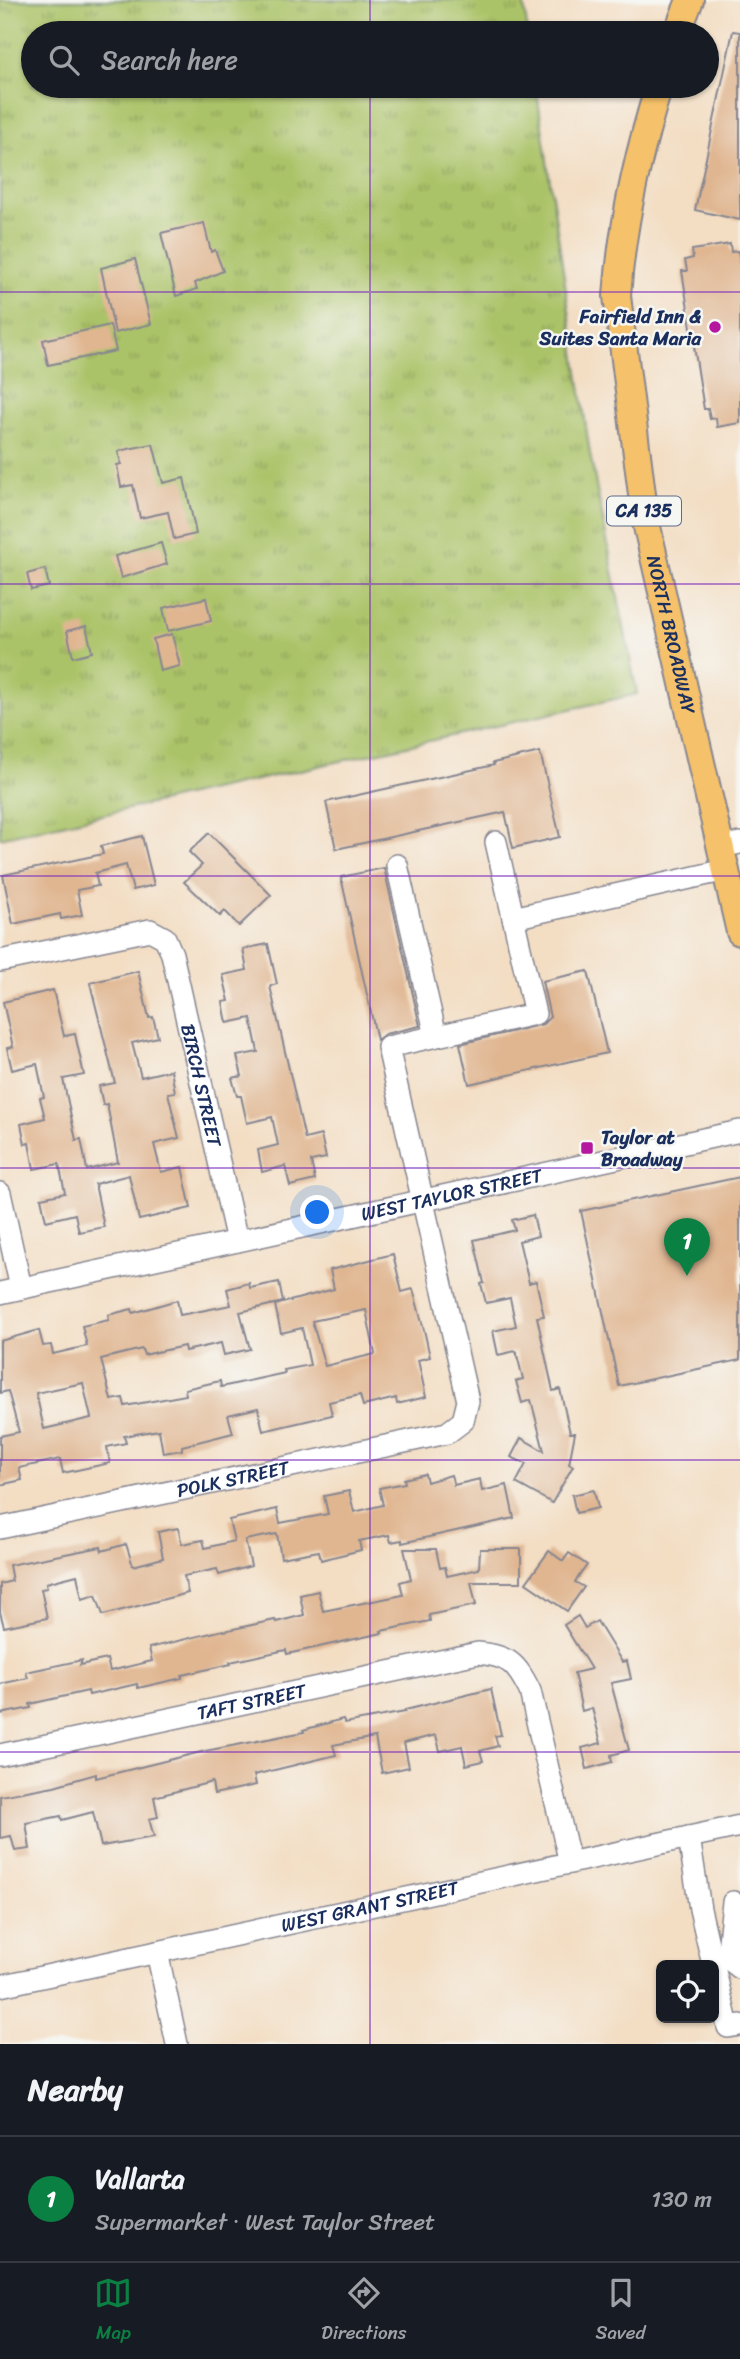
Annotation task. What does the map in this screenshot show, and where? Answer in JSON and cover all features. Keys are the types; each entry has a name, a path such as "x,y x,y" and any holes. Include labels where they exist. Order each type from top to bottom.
{"main road":[{"path":"682,21 690,0"},
{"name":"NORTH BROADWAY","path":"655,98 627,215 619,261 617,296 645,518 729,853 740,932"}],"street":[{"path":"423,1201 388,1046 535,1014 496,842"},
{"path":"513,918 729,853"},
{"path":"397,865 436,1036"},
{"name":"BIRCH STREET","path":"0,961 150,930 165,938 172,954 237,1241"},
{"name":"WEST TAYLOR STREET","path":"10,1290 740,1131"},
{"path":"0,1193 10,1290"},
{"name":"POLK STREET","path":"0,1528 447,1433 463,1422 468,1401 423,1201"},
{"name":"TAFT STREET","path":"0,1755 478,1653 505,1658 519,1669 530,1690 569,1863"},
{"name":"WEST GRANT STREET","path":"0,1986 740,1826"},
{"path":"689,1837 700,1909 713,1960"},
{"path":"700,1909 736,1901 728,1952 731,1961 740,1968"},
{"path":"157,1952 177,2044"},
{"path":"719,1986 729,2027 740,2025"}],"green space":[{"path":"0,0 523,0 526,21 21,21 21,98 538,98 590,454 637,694 0,838"}],"building":[{"path":"733,31 740,32 740,220 695,210"},
{"path":"204,223 211,252 215,250 223,271 195,283 197,289 176,296 161,233"},
{"name":"Fairfield Inn & Suites Santa Maria","path":"730,244 731,252 738,251 740,266 740,423 717,427 716,418 710,419 708,409 704,409 682,271 687,271 685,260 693,258 692,250"},
{"path":"135,259 151,324 115,333 101,268"},
{"path":"110,325 116,351 48,365 43,340"},
{"path":"153,444 163,483 184,478 196,534 174,539 168,512 140,518 133,485 121,487 117,465 121,464 118,451"},
{"path":"161,543 167,564 121,578 115,556"},
{"path":"45,569 49,586 31,590 27,574"},
{"path":"206,598 211,621 168,631 163,608"},
{"path":"86,626 92,652 73,657 67,631"},
{"path":"172,634 180,666 160,671 153,639"},
{"path":"540,752 560,837 513,848 505,812 336,849 326,802 494,765 493,763"},
{"path":"209,833 271,895 239,926 225,911 220,916 184,882 202,865 189,852"},
{"path":"142,836 154,885 133,890 126,865 95,873 98,886 77,890 82,915 61,919 60,914 13,924 3,875 103,854 101,846"},
{"path":"384,868 420,1026 385,1034 377,1040 341,877"},
{"path":"268,944 277,984 270,986 305,1139 321,1135 326,1158 311,1161 315,1180 290,1186 285,1166 262,1172 258,1150 278,1145 272,1117 247,1123 241,1096 237,1096 232,1078 242,1076 237,1056 258,1052 251,1018 227,1023 223,1002 229,1001 223,975 247,970 243,949"},
{"path":"138,971 149,1018 153,1017 158,1037 132,1043 141,1077 171,1070 175,1092 168,1093 179,1138 154,1144 161,1172 182,1167 191,1208 139,1220 129,1175 95,1184 104,1227 79,1232 75,1214 46,1221 41,1198 65,1193 59,1164 34,1169 29,1143 25,1144 21,1124 45,1118 40,1098 44,1097 37,1064 12,1070 7,1048 13,1047 3,1002 53,990 64,1036 75,1034 84,1075 63,1079 76,1140 81,1139 87,1170 118,1162 107,1104 103,1105 99,1086 115,1083 90,983"},
{"path":"588,971 607,1053 469,1084 460,1044 543,1024 550,1017 542,981"},
{"path":"740,1177 740,1360 619,1386 581,1211"},
{"path":"533,1215 538,1236 519,1241 529,1283 536,1281 544,1316 537,1317 553,1391 560,1389 570,1433 575,1433 569,1464 573,1466 552,1503 516,1483 526,1464 511,1457 521,1438 544,1451 531,1400 522,1403 516,1381 523,1379 516,1351 498,1355 493,1331 516,1326 510,1298 486,1303 474,1240 515,1230 512,1220"},
{"path":"393,1254 402,1292 413,1289 425,1334 430,1357 418,1360 426,1397 397,1404 396,1398 363,1406 360,1395 329,1402 332,1415 263,1431 258,1408 228,1415 233,1433 182,1446 182,1450 163,1453 159,1430 124,1436 126,1443 107,1447 110,1463 63,1473 60,1459 19,1468 22,1480 0,1485 0,1436 19,1432 8,1391 0,1393 0,1341 39,1330 43,1346 51,1345 53,1354 87,1346 82,1326 109,1320 108,1315 132,1309 133,1313 177,1300 180,1315 231,1305 227,1289 249,1283 250,1288 279,1282 283,1302 240,1312 250,1349 224,1355 221,1343 185,1351 184,1346 144,1355 142,1349 101,1359 111,1400 123,1398 125,1406 186,1395 185,1389 220,1381 221,1387 310,1365 302,1328 281,1333 275,1305 334,1289 330,1270","holes":["366,1310 375,1354 325,1366 312,1321","83,1383 91,1418 44,1429 36,1393"]},
{"path":"425,1474 427,1482 451,1475 454,1485 480,1479 482,1491 507,1485 514,1518 402,1543 402,1540 391,1542 389,1535 359,1541 361,1550 321,1560 319,1551 281,1558 277,1534 245,1540 251,1566 219,1575 217,1569 184,1576 188,1593 103,1615 96,1595 82,1599 77,1575 46,1583 47,1588 41,1589 47,1618 4,1627 0,1612 0,1584 12,1581 9,1565 101,1547 102,1551 126,1544 133,1566 163,1558 158,1532 178,1528 182,1544 203,1540 205,1548 234,1541 229,1520 277,1509 280,1523 328,1514 324,1496 349,1491 354,1512 383,1505 379,1488 405,1483 404,1479"},
{"path":"594,1490 598,1508 576,1513 572,1495"},
{"path":"404,1549 436,1549 440,1568 445,1567 447,1576 479,1569 480,1549 521,1549 521,1582 471,1582 476,1605 429,1615 430,1621 287,1654 286,1650 230,1662 231,1664 182,1675 182,1678 138,1688 137,1684 89,1695 88,1691 0,1714 0,1684 28,1678 26,1672 82,1660 80,1665 107,1659 110,1671 152,1661 149,1648 223,1630 304,1615 300,1595 318,1591 323,1611 403,1595 400,1582 411,1579"},
{"path":"549,1551 563,1561 569,1553 587,1565 575,1582 584,1587 567,1611 526,1583"},
{"path":"578,1616 585,1628 597,1621 622,1662 627,1661 631,1679 611,1683 629,1750 611,1755 612,1762 587,1769 582,1748 601,1743 592,1708 582,1711 574,1673 591,1669 564,1625"},
{"path":"491,1689 501,1735 495,1736 498,1746 480,1751 483,1761 466,1765 462,1746 440,1751 436,1735 404,1743 409,1767 382,1773 375,1737 333,1745 336,1755 254,1775 256,1785 214,1794 212,1782 154,1797 158,1817 149,1819 154,1837 101,1846 93,1812 62,1820 61,1816 26,1823 30,1849 15,1851 11,1836 0,1838 0,1796 54,1786 96,1774 96,1778 205,1751 304,1732 303,1730 343,1719 345,1723 405,1712"}],"place":[{"name":"Fairfield Inn & Suites Santa Maria","path":"715,327"},
{"name":"Taylor at Broadway","path":"587,1148"},
{"name":"Vallarta","path":"687,1276"}]}
